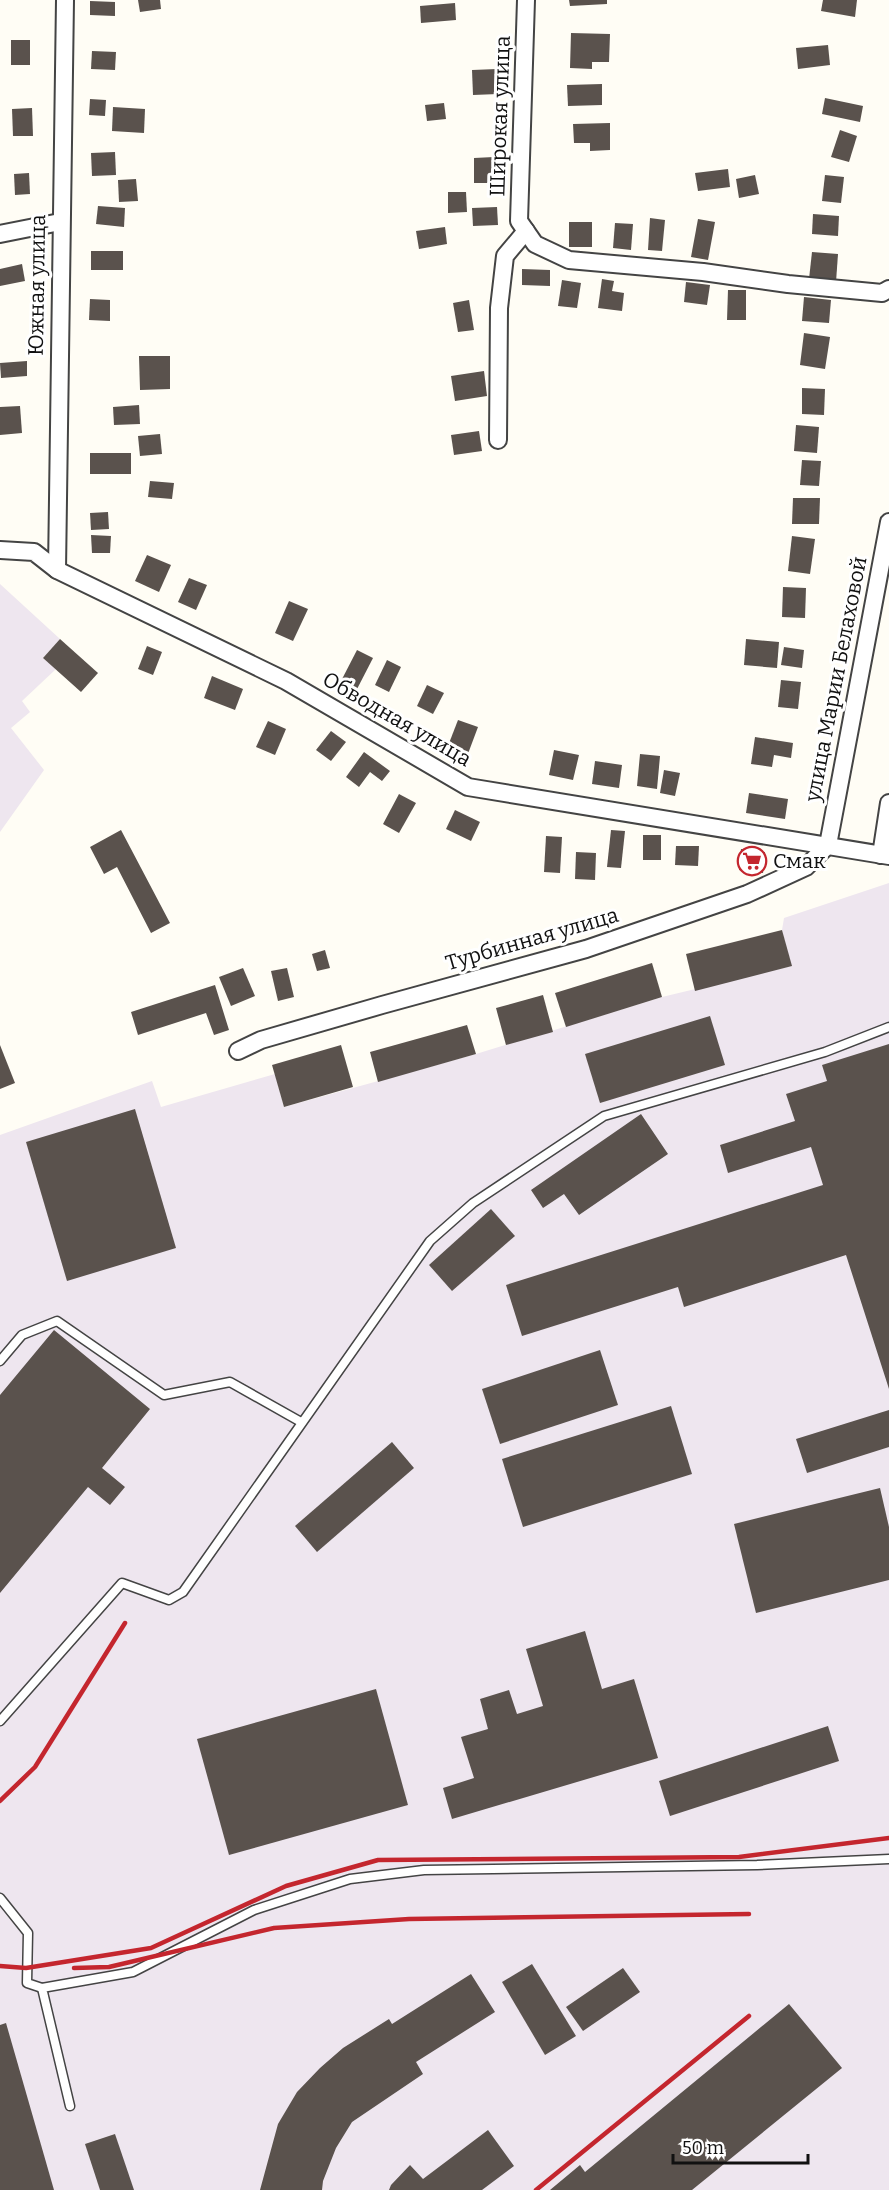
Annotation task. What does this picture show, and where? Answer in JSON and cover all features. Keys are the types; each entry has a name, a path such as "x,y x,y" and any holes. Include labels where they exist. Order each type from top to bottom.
{"street":[{"name":"Южная улица","path":"57,570 60,222 65,0"},
{"name":"Широкая улица","path":"526,0 519,221 526,231"},
{"path":"0,234 60,222"},
{"path":"498,440 499,308 505,256 526,231 535,244 569,260 703,272 788,284 882,293 889,289"},
{"name":"улица Марии Белаховой","path":"828,845 889,522"},
{"name":"Обводная улица","path":"0,550 34,552 57,570 286,681 468,787 885,856 889,803"},
{"name":"Турбинная улица","path":"238,1051 261,1040 586,950 747,894 806,867 828,845"}],"lane":[{"path":"0,1721 122,1583 168,1600 183,1592 430,1241 473,1203 604,1116 825,1052 889,1027"},
{"path":"0,1361 22,1335 57,1321 164,1395 230,1382 301,1422"},
{"path":"0,1898 27,1933 27,1983 42,1989 133,1972 254,1910 350,1879 424,1870 758,1865 889,1859"},
{"path":"42,1989 70,2106"}],"shaded area":[{"path":"0,584 60,639 43,658 56,669 22,701 30,712 11,728 44,770 0,832"},
{"path":"889,883 889,2190 0,2190 0,1135 152,1081 161,1107 275,1074 284,1107 476,1054 662,997 791,966 782,930 784,918"}],"building":[{"path":"138,0 160,0 161,9 140,12"},
{"path":"569,0 607,0 607,4 570,6"},
{"path":"823,0 857,0 855,17 821,11"},
{"path":"90,1 115,2 115,16 90,15"},
{"path":"455,3 456,20 421,23 420,6"},
{"path":"571,33 610,34 609,62 592,62 592,69 570,68"},
{"path":"11,40 30,40 30,65 11,65"},
{"path":"828,45 830,65 798,69 796,48"},
{"path":"92,51 116,52 115,70 91,69"},
{"path":"497,69 498,94 473,95 472,70"},
{"path":"602,84 602,105 568,106 567,85"},
{"path":"825,98 863,106 860,122 822,114"},
{"path":"90,99 106,100 105,116 89,115"},
{"path":"444,103 446,119 427,121 425,105"},
{"path":"113,107 145,109 144,133 112,131"},
{"path":"32,108 33,136 13,136 12,109"},
{"path":"610,123 610,150 590,151 590,143 574,143 573,124"},
{"path":"840,130 857,136 849,162 831,157"},
{"path":"115,152 116,175 92,176 91,153"},
{"path":"494,157 494,183 474,183 474,158"},
{"path":"728,169 730,187 698,191 695,173"},
{"path":"29,173 30,194 15,195 14,174"},
{"path":"755,175 759,194 739,198 736,179"},
{"path":"825,175 844,177 841,203 822,201"},
{"path":"136,179 138,201 119,202 118,180"},
{"path":"448,192 466,192 467,212 448,213"},
{"path":"98,206 125,208 124,227 96,224"},
{"path":"497,207 498,225 473,226 472,208"},
{"path":"813,214 839,216 838,236 812,234"},
{"path":"650,218 665,220 662,251 648,250"},
{"path":"698,219 715,222 708,260 691,257"},
{"path":"569,222 592,222 592,247 569,247"},
{"path":"615,223 633,224 631,250 613,248"},
{"path":"445,227 447,244 419,249 416,231"},
{"path":"91,251 123,251 123,270 91,270"},
{"path":"812,252 838,254 836,282 809,279"},
{"path":"22,264 25,281 0,286 0,269"},
{"path":"522,269 550,270 550,286 522,285"},
{"path":"602,279 614,281 612,291 624,293 622,311 598,308"},
{"path":"562,280 581,283 577,308 558,306"},
{"path":"686,282 710,285 707,305 684,302"},
{"path":"728,290 746,290 746,320 727,320"},
{"path":"804,297 831,300 829,323 802,321"},
{"path":"90,299 110,300 110,321 89,320"},
{"path":"469,300 474,330 458,332 453,303"},
{"path":"804,333 830,337 825,369 800,365"},
{"path":"139,356 170,356 170,389 140,390"},
{"path":"27,361 27,376 1,378 0,363"},
{"path":"484,371 487,396 455,401 451,376"},
{"path":"802,388 825,389 824,415 802,414"},
{"path":"139,405 140,424 114,425 113,407"},
{"path":"20,406 22,433 0,435 0,407"},
{"path":"796,425 819,427 817,453 794,451"},
{"path":"479,431 482,451 454,455 451,435"},
{"path":"160,434 162,454 140,456 138,436"},
{"path":"90,453 131,453 131,474 90,474"},
{"path":"802,460 821,461 819,486 800,485"},
{"path":"150,481 174,483 172,499 148,497"},
{"path":"793,498 820,498 819,524 792,524"},
{"path":"108,512 109,529 91,530 90,513"},
{"path":"91,535 111,536 110,553 92,553"},
{"path":"792,536 815,539 810,574 788,571"},
{"path":"147,555 171,565 159,592 135,581"},
{"path":"189,578 207,585 196,610 178,602"},
{"path":"783,587 806,588 805,618 782,617"},
{"path":"289,601 308,609 293,641 275,633"},
{"path":"60,639 98,673 81,692 43,658"},
{"path":"746,639 779,642 777,668 744,665"},
{"path":"147,646 162,652 153,675 138,669"},
{"path":"784,647 804,650 802,668 781,665"},
{"path":"357,650 373,658 356,691 340,683"},
{"path":"387,660 401,667 389,692 375,685"},
{"path":"212,676 243,689 235,710 204,698"},
{"path":"781,680 801,682 798,709 778,707"},
{"path":"427,685 444,693 433,714 417,706"},
{"path":"458,720 478,727 466,759 446,751"},
{"path":"268,721 286,729 275,755 256,747"},
{"path":"331,731 346,742 331,761 316,750"},
{"path":"755,737 793,743 791,758 774,755 772,767 751,764"},
{"path":"554,750 579,755 573,780 549,775"},
{"path":"364,752 390,771 382,781 370,772 359,787 346,777"},
{"path":"640,754 660,756 657,789 637,786"},
{"path":"595,761 622,765 619,788 592,784"},
{"path":"664,770 680,773 675,796 660,793"},
{"path":"749,793 788,799 785,819 746,813"},
{"path":"399,794 416,803 399,833 383,824"},
{"path":"455,810 480,822 471,841 446,829"},
{"path":"121,830 170,923 151,933 117,867 104,874 90,847"},
{"path":"611,830 625,831 621,868 607,867"},
{"path":"643,835 661,835 661,860 643,860"},
{"path":"546,836 562,837 560,873 544,872"},
{"path":"676,846 699,846 698,866 675,865"},
{"name":"Смак","path":"741,849 765,852 763,873 739,870"},
{"path":"576,852 596,853 595,880 575,879"},
{"path":"782,930 792,966 695,991 686,954"},
{"path":"325,950 330,968 317,971 312,954"},
{"path":"652,963 662,997 566,1027 555,993"},
{"path":"243,968 255,996 231,1006 219,977"},
{"path":"287,968 294,997 278,1001 271,971"},
{"path":"215,985 229,1030 214,1035 206,1013 138,1035 131,1012"},
{"path":"543,995 553,1032 506,1045 496,1008"},
{"path":"710,1016 725,1065 600,1103 585,1054"},
{"path":"467,1025 476,1054 378,1082 370,1052"},
{"path":"889,1044 889,1389 846,1255 684,1307 678,1287 522,1336 506,1285 823,1185 811,1147 728,1173 720,1145 795,1121 786,1094 827,1081 822,1065"},
{"path":"0,1045 15,1083 0,1089"},
{"path":"341,1045 353,1087 284,1107 272,1065"},
{"path":"135,1109 176,1248 67,1281 26,1142"},
{"path":"641,1114 668,1154 579,1215 564,1194 543,1208 531,1190"},
{"path":"491,1209 515,1236 452,1291 429,1265"},
{"path":"54,1330 150,1409 102,1468 125,1487 110,1505 88,1487 0,1593 0,1395"},
{"path":"600,1350 618,1405 500,1444 482,1389"},
{"path":"671,1406 692,1474 523,1527 502,1459"},
{"path":"889,1410 889,1447 807,1473 796,1439"},
{"path":"392,1442 414,1468 317,1552 295,1526"},
{"path":"880,1488 889,1527 889,1580 756,1613 734,1524"},
{"path":"585,1631 602,1689 634,1679 658,1758 452,1819 443,1788 474,1778 461,1737 488,1729 480,1699 509,1690 517,1714 543,1706 526,1649"},
{"path":"376,1689 408,1805 229,1855 197,1739"},
{"path":"828,1726 839,1761 670,1816 659,1781"},
{"path":"532,1964 576,2036 545,2055 502,1982"},
{"path":"623,1968 640,1992 583,2031 566,2007"},
{"path":"471,1974 495,2012 416,2062 423,2074 352,2122 336,2148 323,2181 322,2190 260,2190 278,2124 297,2092 320,2068 343,2048 389,2019 392,2024"},
{"path":"789,2004 842,2068 692,2190 550,2190 580,2165 585,2172"},
{"path":"6,2023 54,2190 0,2190 0,2025"},
{"path":"488,2130 514,2166 482,2190 389,2190 410,2165 423,2179"},
{"path":"115,2134 134,2190 100,2190 85,2144"}],"railway":[{"path":"0,1801 35,1767 125,1623"},
{"path":"0,1966 26,1968 151,1948 286,1886 378,1860 739,1857 889,1838"},
{"path":"74,1968 109,1967 274,1928 409,1919 749,1914"},
{"path":"536,2190 749,2016"}],"place":[{"name":"Смак","path":"752,861"}]}
